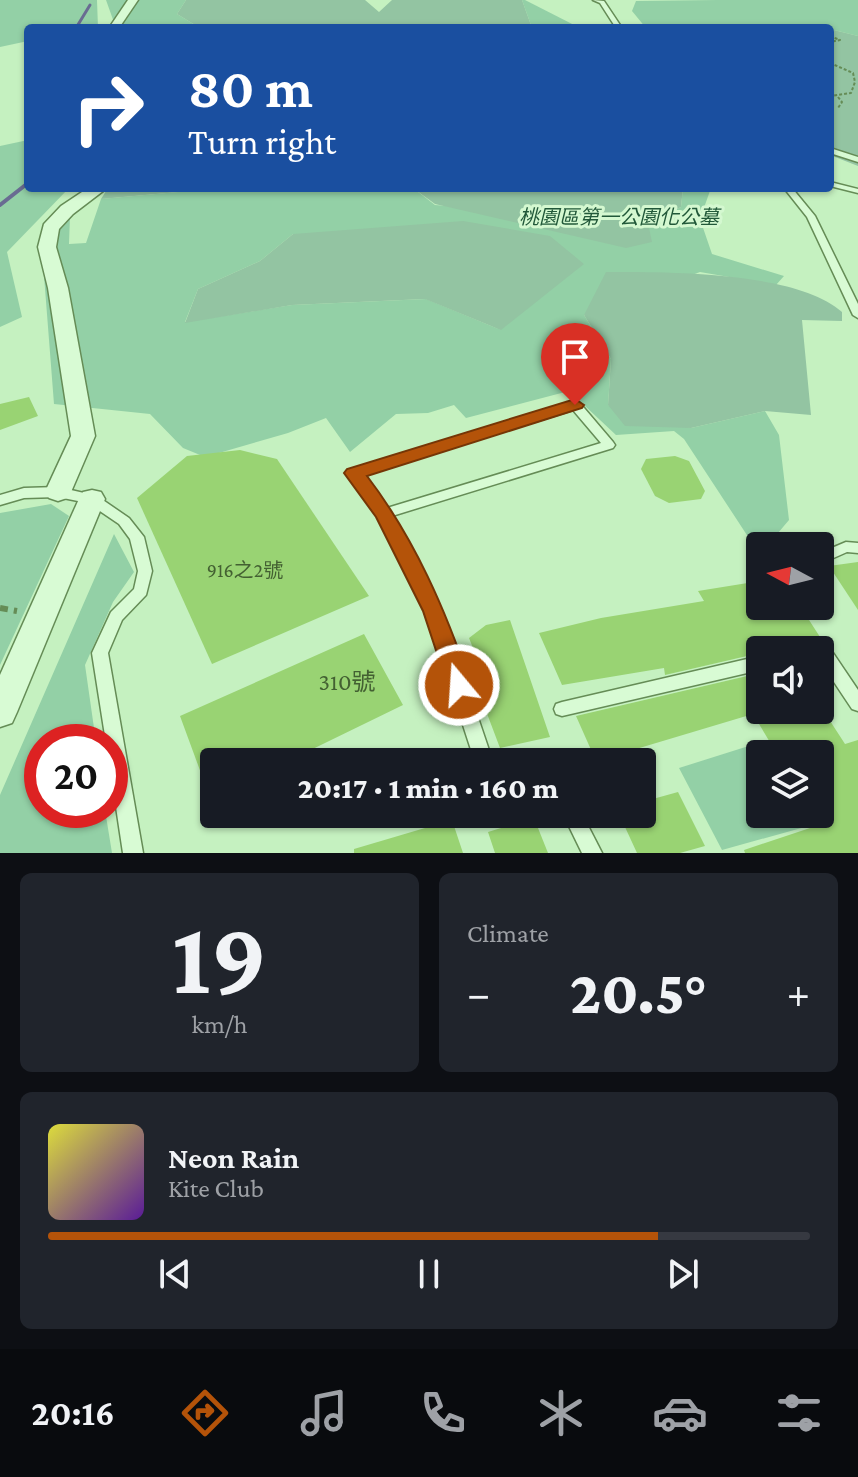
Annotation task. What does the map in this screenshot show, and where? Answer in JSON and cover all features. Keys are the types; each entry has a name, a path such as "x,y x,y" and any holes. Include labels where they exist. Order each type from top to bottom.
{"street":[{"path":"117,24 133,0"},
{"path":"58,492 83,436 58,288 47,247 50,228 67,210 93,192"},
{"path":"0,712 92,499"}],"lane":[{"path":"595,0 602,2 616,24"},
{"path":"834,151 858,160"},
{"path":"834,185 858,191"},
{"path":"791,192 811,216 858,315"},
{"path":"384,514 609,445 575,405 354,473 384,514 434,611 479,748"},
{"path":"0,500 24,493 58,492 92,499 124,521 137,537 145,571 141,591 116,616 100,653 133,853"},
{"path":"834,553 846,547 858,548"},
{"path":"562,709 746,666"},
{"path":"834,668 858,704"},
{"path":"579,828 592,853"}],"path":[{"path":"834,65 853,73 855,82 851,93 834,96"},
{"path":"838,97 842,102 838,108"}],"green space":[{"path":"0,0 97,0 98,24 24,24 24,42 0,47"},
{"path":"106,0 186,0 177,14 193,24 115,24"},
{"path":"186,0 365,0 379,12 392,0 522,0 531,24 193,24 177,14"},
{"path":"522,0 572,24 531,24"},
{"path":"858,0 858,36 834,30 834,24 643,24 632,11 636,1"},
{"path":"834,30 858,36 858,166 834,157"},
{"path":"24,141 24,192 65,192 7,252 22,317 0,327 0,146"},
{"path":"105,192 178,192 101,199"},
{"path":"178,192 418,192 435,205 648,223 681,207 683,192 710,192 700,219 712,254 784,276 776,285 700,272 584,315 611,359 608,405 691,428 765,411 779,435 789,520 779,532 746,534 684,439 674,431 616,435 569,391 466,418 454,405 428,413 396,414 350,452 326,418 288,433 205,457 183,448 150,414 54,404 41,237 70,216 69,244 86,243 101,199","holes":["293,234 501,330 426,299 292,305 185,322 198,289 260,261"]},
{"name":"桃園區第一公園化公墓","path":"418,192 683,192 681,207 648,223 652,242 626,248 435,204"},
{"path":"463,221 550,236 584,264 501,330 425,299 292,305 185,323 198,289 260,261 293,234"},
{"path":"606,272 662,272 763,281 794,288 842,312 842,321 802,320 811,415 765,411 691,428 625,426 608,405 611,359 584,315"},
{"path":"51,504 69,516 0,665 0,513"},
{"path":"114,534 134,572 113,602 85,665 93,724 31,724"},
{"path":"24,740 24,828 108,828 112,853 0,853 0,795"},
{"path":"746,747 746,828 801,828 722,850 679,768"}],"building":[{"path":"29,397 38,416 0,430 0,404"},
{"path":"240,450 277,459 369,596 212,664 137,498 187,456"},
{"path":"675,456 689,461 705,491 701,499 669,503 655,496 641,469 646,459"},
{"path":"858,562 858,610 834,574 834,565"},
{"path":"746,583 746,620 809,620 819,636 746,636 746,656 665,675 664,668 562,685 539,633 601,618 704,601 698,591"},
{"path":"510,620 550,737 500,748 483,703 494,700 469,638 486,625"},
{"path":"364,634 403,705 315,748 200,748 200,770 180,716"},
{"path":"746,676 746,716 639,748 590,748 576,716"},
{"path":"759,724 832,724 845,744 858,740 858,853 745,853 744,850 810,828 834,828 834,740 769,740"},
{"path":"678,792 705,846 680,853 637,853 625,828 656,828 656,798"},
{"path":"425,828 455,828 463,853 354,853 354,849"},
{"path":"501,828 538,828 548,853 495,853 488,832"}],"waterway":[{"path":"78,24 90,5"},
{"path":"0,205 24,186"}],"route":[{"path":"459,685 434,611 384,514 354,473 575,405"}]}
